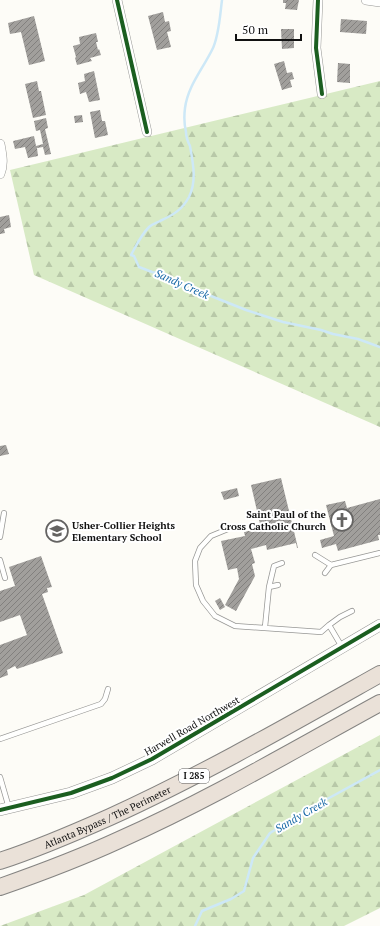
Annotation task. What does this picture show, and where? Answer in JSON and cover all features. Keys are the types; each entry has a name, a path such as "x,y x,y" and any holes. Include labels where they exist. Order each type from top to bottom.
{"highway":[{"name":"Atlanta Bypass / The Perimeter","path":"0,861 53,842 143,802 196,776 380,674"},
{"name":"I 285","path":"0,887 43,872 119,841 186,808 380,703"}],"street":[{"path":"117,0 146,132"},
{"path":"318,0 316,48 322,94"},
{"path":"366,0 380,2"},
{"path":"0,144 3,158 3,167 0,174"},
{"name":"Harwell Road Northwest","path":"5,809 72,793 112,778 152,759 380,625"}],"lane":[{"path":"0,537 4,513"},
{"path":"228,529 211,536 200,548 195,561 196,585 203,601 215,616 235,626 321,632 340,617 352,611"},
{"path":"325,573 331,565 380,553"},
{"path":"315,555 331,565"},
{"path":"0,560 5,578"},
{"path":"265,628 269,587 274,566 282,563"},
{"path":"269,587 278,585"},
{"path":"329,625 342,648"},
{"path":"0,739 102,704 108,689"},
{"path":"0,777 5,809"}],"green space":[{"path":"380,81 380,427 34,275 10,170"},
{"path":"380,735 380,908 344,926 0,926 84,895"}],"building":[{"path":"283,0 299,0 297,10 285,9 286,3 283,3"},
{"path":"163,12 165,22 169,21 171,31 167,32 171,47 157,50 148,16"},
{"path":"34,16 45,61 29,65 21,32 10,34 8,23"},
{"path":"341,19 367,21 366,34 340,32"},
{"path":"281,29 294,29 294,48 282,49"},
{"path":"96,33 98,42 96,42 101,55 90,58 92,61 77,65 73,46 80,44 79,37"},
{"path":"284,61 287,73 292,72 294,79 290,80 292,87 282,90 274,64"},
{"path":"338,63 350,64 350,83 337,82"},
{"path":"94,71 100,100 89,102 86,92 80,94 78,83 85,81 84,74"},
{"path":"37,81 39,91 41,91 46,115 33,118 25,84"},
{"path":"100,110 102,121 105,121 108,135 95,138 90,112"},
{"path":"82,115 83,122 75,123 74,116"},
{"path":"46,118 48,128 45,129 51,154 45,155 43,147 37,148 38,156 28,158 25,147 15,149 13,141 34,136 36,146 43,144 40,130 36,131 34,121"},
{"path":"9,215 11,227 4,229 5,233 0,234 0,217"},
{"path":"6,445 9,454 0,456 0,446"},
{"path":"281,478 298,548 296,543 267,550 266,545 251,549 255,563 252,564 255,576 236,611 225,605 239,579 237,568 228,570 221,541 245,536 244,532 261,528 251,485"},
{"path":"237,488 239,496 224,500 221,492"},
{"name":"Saint Paul of the Cross Catholic Church","path":"380,499 379,540 338,551 336,544 322,548 320,540 334,536 326,505 345,501 347,508"},
{"path":"41,556 52,587 47,588 48,592 42,594 63,653 17,669 15,666 7,670 8,675 0,678 0,645 27,635 20,615 0,622 0,591 15,586 9,567"},
{"path":"220,598 225,607 220,610 215,601"}],"waterway":[{"name":"Sandy Creek","path":"222,0 219,26 214,45 192,85 185,108 185,126 194,172 193,185 189,197 180,209 149,227 141,237 131,255 134,256 139,267 164,275 174,283 186,288 283,322 358,339 380,347"},
{"name":"Sandy Creek","path":"195,926 202,911 231,899 244,891 253,858 270,833 309,809 380,770"}],"cycle path":[{"path":"117,0 147,132"},
{"path":"318,0 316,48 322,94"},
{"path":"0,810 71,793 112,778 152,759 380,625"}],"place":[{"name":"Saint Paul of the Cross Catholic Church","path":"342,520"},
{"name":"Usher-Collier Heights Elementary School","path":"57,531"}]}
